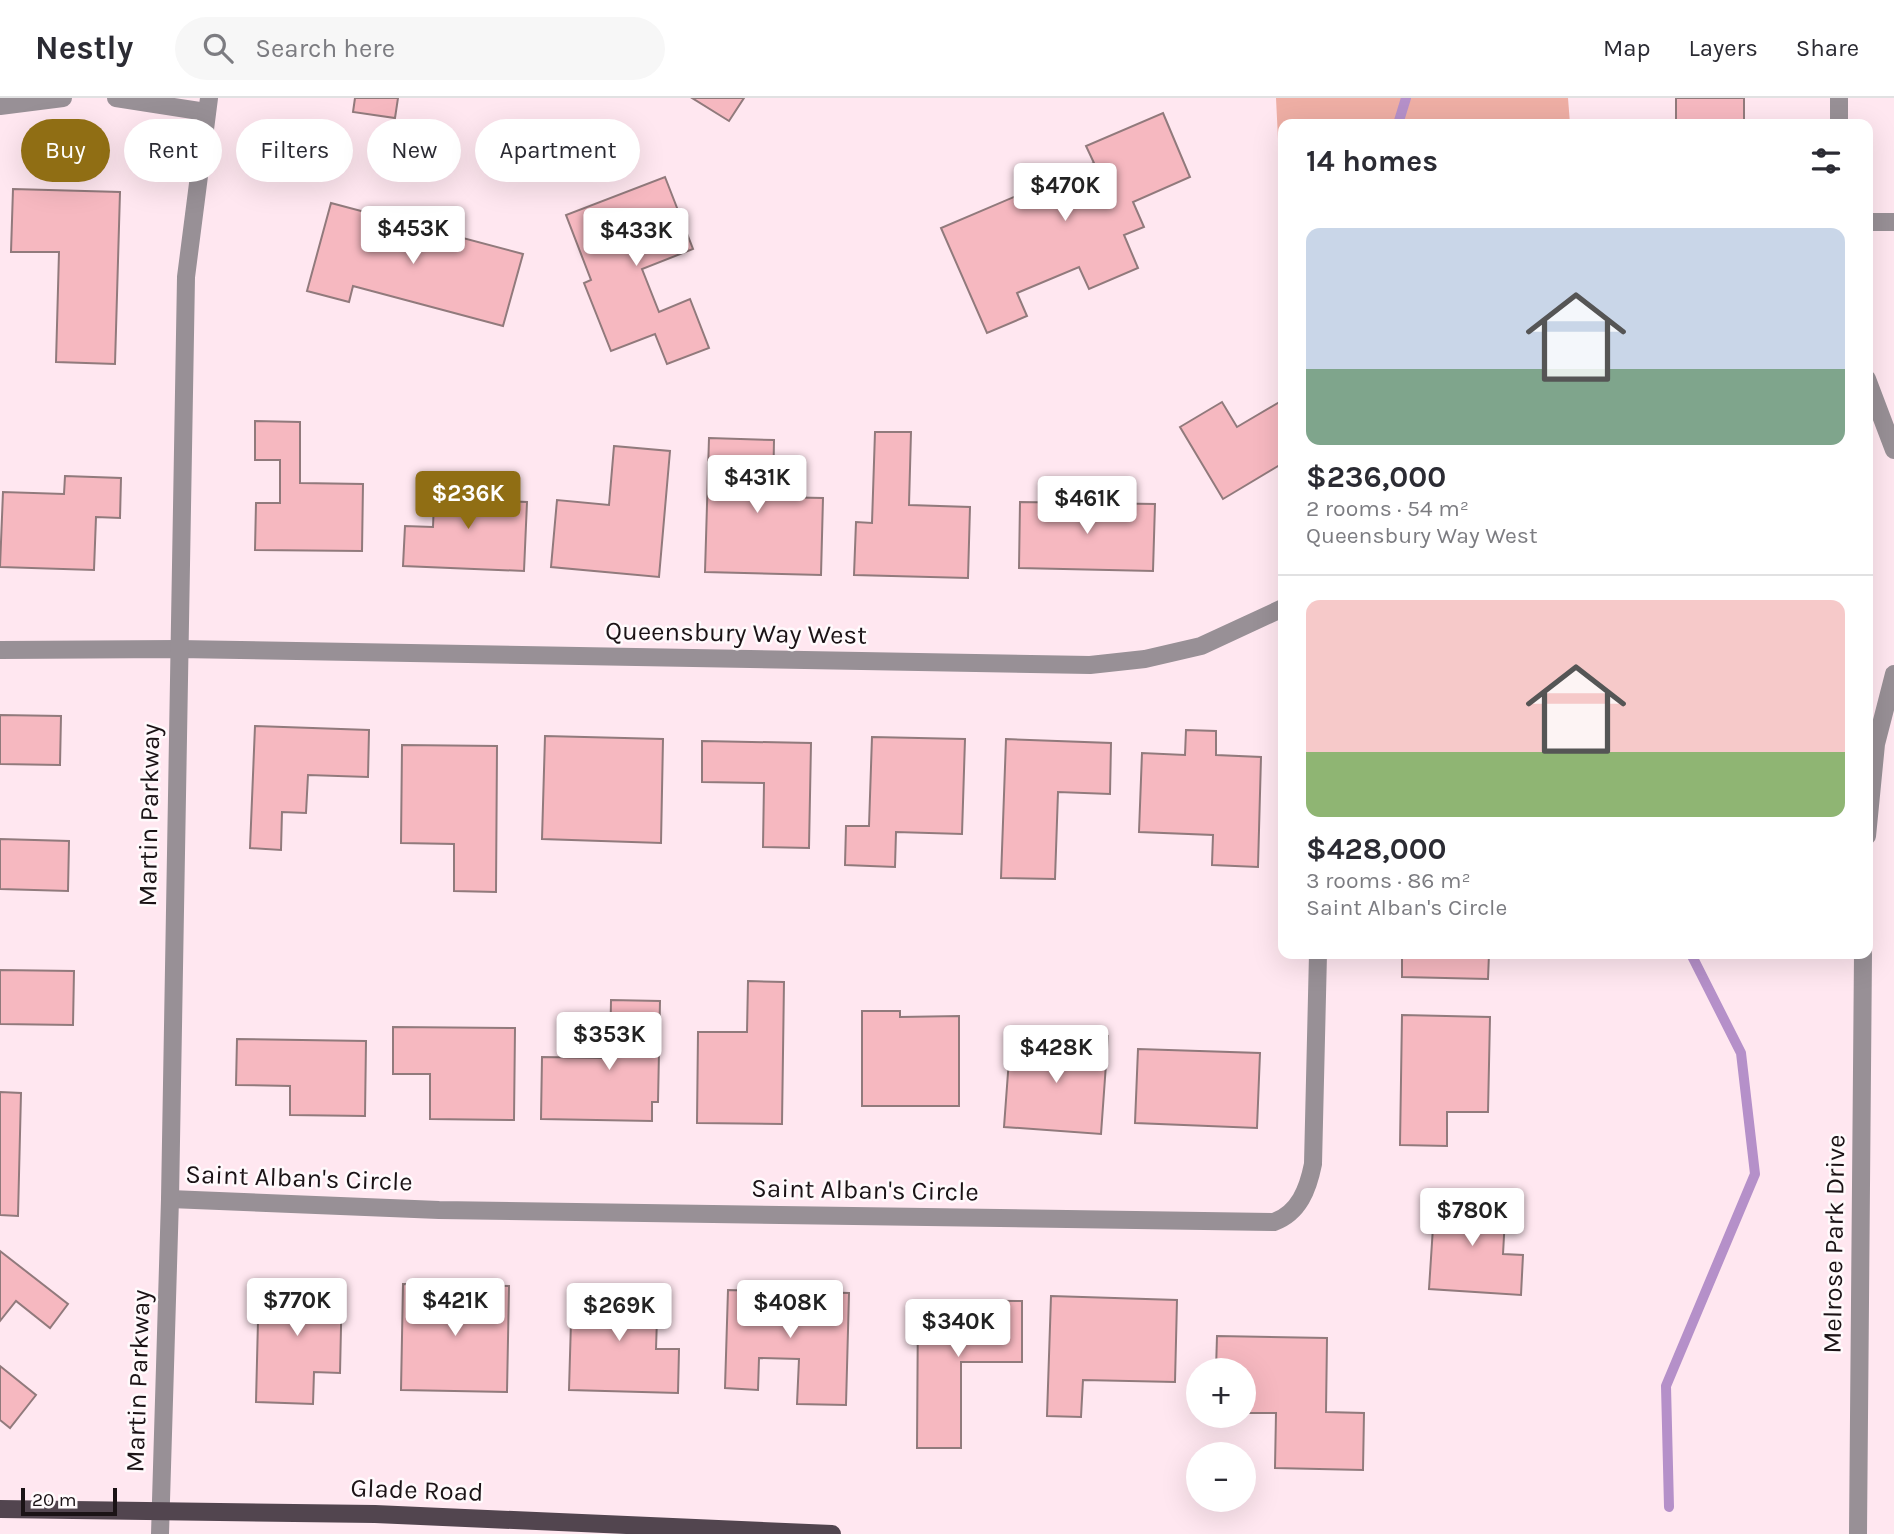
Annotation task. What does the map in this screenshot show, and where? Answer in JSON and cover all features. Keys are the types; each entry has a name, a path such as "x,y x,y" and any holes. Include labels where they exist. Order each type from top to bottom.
{"main road":[{"name":"Glade Road","path":"0,1509 375,1514 832,1534"}],"street":[{"path":"0,106 63,98"},
{"path":"116,98 208,105"},
{"path":"1839,98 1839,119"},
{"name":"Martin Parkway","path":"160,1534 170,1199 186,277 208,105"},
{"path":"1873,222 1894,222"},
{"path":"1873,395 1894,450"},
{"name":"Queensbury Way West","path":"0,650 178,649 1090,665 1145,659 1201,646 1278,610"},
{"path":"1873,775 1876,744 1894,674"},
{"name":"Saint Alban's Circle","path":"170,1199 439,1210 1274,1222 1288,1217 1308,1189 1313,1164 1318,959"},
{"name":"Melrose Park Drive","path":"1858,1534 1863,959"}],"shaded area":[{"path":"1276,98 1568,98 1570,119 1278,119 1278,139"}],"building":[{"path":"355,98 398,98 395,118 353,112"},
{"path":"692,98 744,98 729,121"},
{"path":"1676,98 1744,98 1744,119 1676,119"},
{"path":"1163,113 1190,177 1133,202 1144,227 1124,235 1138,268 1089,289 1079,267 1017,293 1027,316 987,333 941,228 1094,163 1086,146"},
{"path":"665,177 693,249 642,269 659,312 690,299 709,348 667,364 655,334 611,351 584,283 591,280 566,215"},
{"path":"13,189 120,192 115,364 56,362 59,252 11,252"},
{"path":"331,203 523,254 503,326 353,286 349,302 307,291"},
{"path":"1222,402 1237,427 1278,403 1278,466 1223,499 1180,427"},
{"path":"255,421 300,422 300,483 363,484 362,551 255,550 256,503 280,503 280,460 255,460"},
{"path":"875,432 911,432 909,505 970,507 968,578 854,575 856,522 872,523"},
{"path":"709,438 774,440 773,497 823,498 821,575 705,572"},
{"path":"614,446 670,451 659,577 551,567 557,500 609,505"},
{"path":"65,476 121,478 120,518 96,517 94,570 0,567 3,492 64,494"},
{"path":"435,477 476,479 475,500 527,502 524,571 403,566 405,526 433,527"},
{"path":"1020,502 1155,504 1153,571 1019,568"},
{"path":"0,715 61,716 60,765 0,764"},
{"path":"255,726 369,730 368,777 308,775 306,813 282,812 281,850 250,848"},
{"path":"1186,730 1216,731 1216,755 1261,757 1258,867 1212,865 1213,835 1139,832 1142,753 1185,755"},
{"path":"545,736 663,739 661,843 542,839"},
{"path":"872,737 965,739 962,834 896,832 895,867 845,865 846,826 869,826"},
{"path":"1006,739 1111,743 1110,794 1058,792 1055,879 1001,878"},
{"path":"702,741 811,743 809,848 763,847 764,783 702,782"},
{"path":"402,745 497,746 496,892 454,891 454,844 401,843"},
{"path":"0,839 69,841 68,891 0,889"},
{"path":"1402,959 1489,959 1488,979 1402,977"},
{"path":"0,970 74,971 73,1025 0,1024"},
{"path":"748,981 784,982 782,1124 697,1123 698,1032 747,1032"},
{"path":"611,1000 660,1001 658,1102 652,1102 652,1121 541,1119 542,1057 610,1058"},
{"path":"862,1011 900,1011 900,1017 959,1016 959,1106 862,1106"},
{"path":"1402,1015 1490,1017 1488,1112 1447,1112 1447,1146 1400,1145"},
{"path":"393,1027 515,1028 514,1120 430,1119 430,1074 393,1074"},
{"path":"1011,1032 1054,1036 1052,1058 1076,1060 1078,1034 1108,1036 1101,1134 1004,1127"},
{"path":"237,1039 366,1041 365,1116 290,1115 290,1086 236,1085"},
{"path":"1138,1049 1260,1053 1257,1128 1135,1123"},
{"path":"0,1092 21,1093 18,1216 0,1215"},
{"path":"1435,1196 1506,1200 1503,1254 1523,1255 1521,1295 1429,1289"},
{"path":"0,1251 68,1304 50,1328 16,1301 0,1321"},
{"path":"259,1280 342,1282 340,1373 314,1372 313,1404 256,1402"},
{"path":"403,1284 509,1286 507,1392 401,1390"},
{"path":"572,1287 658,1289 656,1349 679,1349 678,1393 569,1390"},
{"path":"728,1290 849,1293 846,1405 797,1404 799,1359 759,1358 758,1390 725,1388"},
{"path":"1051,1296 1177,1300 1175,1382 1083,1380 1081,1417 1047,1416"},
{"path":"918,1300 1022,1301 1022,1362 961,1362 961,1448 917,1448"},
{"path":"1217,1336 1327,1338 1326,1412 1364,1413 1363,1470 1275,1468 1276,1413 1256,1413 1256,1358 1216,1358"},
{"path":"0,1366 36,1395 10,1428 0,1420"}],"waterway":[{"path":"1400,119 1406,98"},
{"path":"1669,1507 1666,1386 1755,1174 1741,1053 1694,959"}]}
